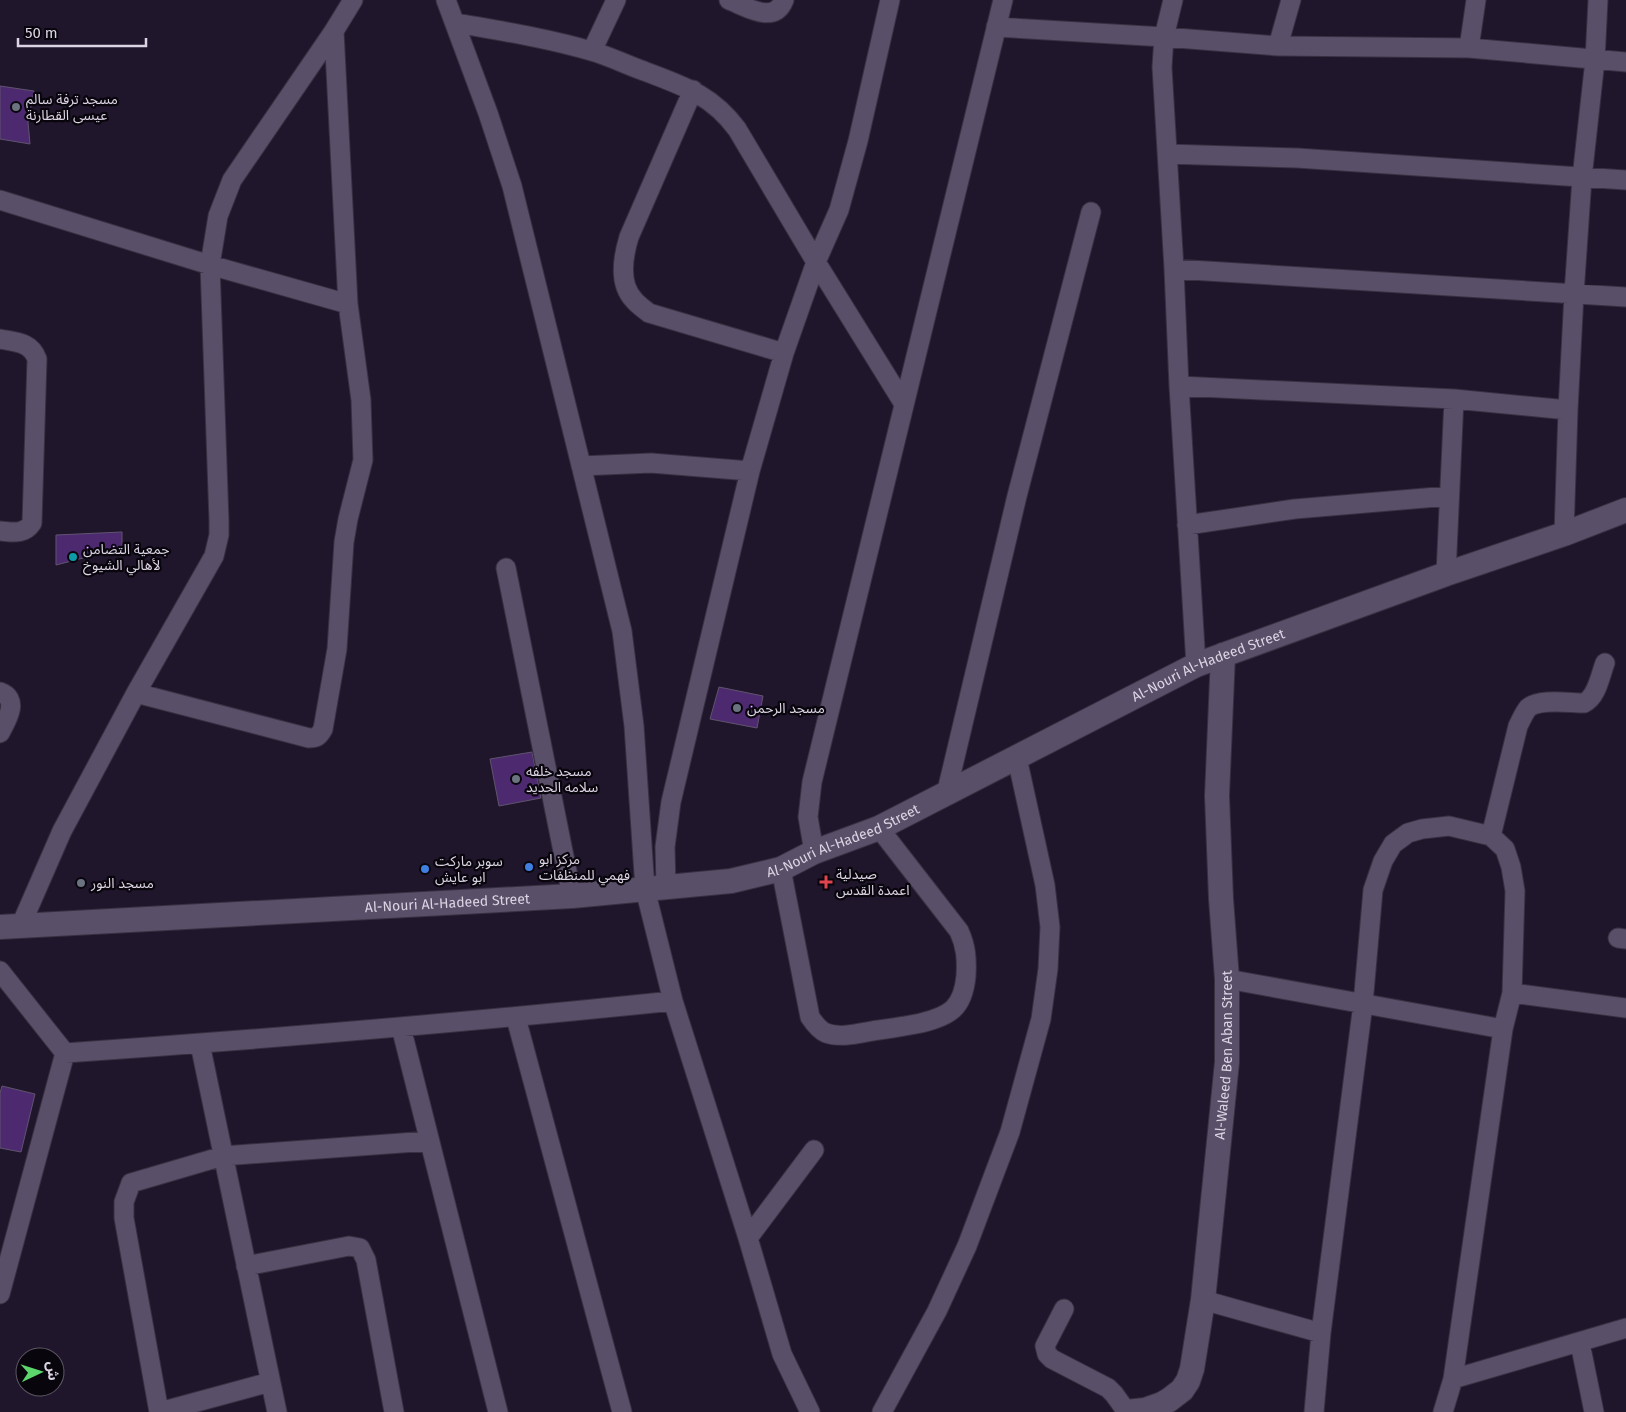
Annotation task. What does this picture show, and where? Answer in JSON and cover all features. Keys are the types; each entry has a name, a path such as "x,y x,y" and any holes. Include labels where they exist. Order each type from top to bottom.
{"street":[{"path":"10,926 136,693 214,556 219,540 219,521 210,265 218,216 232,180 334,31 353,0"},
{"path":"446,0 488,113 512,186 622,631 655,888 672,1001 748,1238 782,1354 810,1412"},
{"path":"592,51 616,0"},
{"path":"729,0 758,12 770,13 776,12 781,8 784,0"},
{"path":"655,888 665,847 671,802 750,471 784,353 816,262 839,210 858,141 890,0"},
{"path":"814,852 808,817 812,782 1002,0"},
{"path":"1173,0 1164,37 1162,67 1174,269 1178,386 1196,665"},
{"path":"1278,46 1291,0"},
{"path":"1469,48 1476,0"},
{"path":"1564,534 1574,294 1582,178 1595,60 1598,0"},
{"path":"456,23 592,51 693,90 714,104 737,129 816,262 904,404"},
{"path":"996,27 1278,46 1469,48 1626,62"},
{"path":"136,693 309,738 320,735 323,729 337,649 344,542 363,460 361,400 348,304 334,31"},
{"path":"693,90 629,236 624,256 623,273 626,286 632,299 649,313 784,353"},
{"path":"1168,154 1297,158 1626,180"},
{"path":"0,200 210,265 348,304"},
{"path":"946,794 1017,496 1091,212"},
{"path":"1174,269 1626,297"},
{"path":"0,339 30,347 37,359 32,523 22,532 0,531"},
{"path":"1178,386 1454,400 1568,410"},
{"path":"1446,574 1454,400"},
{"path":"581,466 651,463 750,471"},
{"path":"1187,526 1295,508 1449,496"},
{"name":"Al-Nouri Al-Hadeed Street","path":"10,926 572,896 731,881 781,869 814,852 879,828 1196,665 1446,574 1564,534 1626,510"},
{"path":"506,568 572,896"},
{"name":"Al-Waleed Ben Aban Street","path":"1127,1412 1145,1410 1162,1404 1170,1400 1185,1385 1192,1369 1203,1300 1227,1062 1226,979 1217,796 1223,655"},
{"path":"1491,836 1518,726 1524,714 1537,703 1584,703 1589,701 1605,663"},
{"path":"0,692 10,699 11,706 10,715 0,733"},
{"path":"882,1412 937,1312 967,1246 1010,1132 1041,1019 1048,969 1049,918 1046,884 1016,758"},
{"path":"1314,1412 1320,1333 1362,1004 1373,890 1383,861 1393,844 1408,833 1422,829 1449,826 1491,836 1505,849 1511,867 1515,892 1512,993 1503,1029 1453,1379 1443,1412"},
{"path":"781,869 810,1018 816,1026 825,1033 846,1035 902,1027 936,1020 948,1015 957,1005 965,987 967,960 964,942 959,931 879,828"},
{"path":"0,972 66,1053"},
{"path":"1226,979 1503,1029"},
{"path":"1512,993 1626,1008"},
{"path":"66,1053 516,1018 672,1001"},
{"path":"516,1018 622,1412"},
{"path":"401,1026 498,1412"},
{"path":"200,1044 270,1382 278,1412"},
{"path":"0,1294 66,1053"},
{"path":"270,1382 159,1412 124,1218 126,1193 131,1183 223,1156 429,1140"},
{"path":"748,1238 814,1150"},
{"path":"246,1266 349,1246 360,1248 366,1260 394,1412"},
{"path":"1203,1300 1320,1333"},
{"path":"1064,1309 1045,1346 1047,1354 1052,1359 1108,1388 1127,1412"},
{"path":"1453,1379 1626,1328"},
{"path":"1580,1343 1594,1412"}],"building":[{"name":"مسجد ترفة سالم عيسى القطارنة","path":"0,86 34,91 28,122 30,144 0,139"},
{"name":"جمعية التضامن لأهالي الشيوخ","path":"122,532 122,548 56,565 56,535"},
{"name":"مسجد الرحمن","path":"719,687 763,696 757,728 710,719"},
{"name":"مسجد خلفه سلامه الحديد","path":"532,752 541,798 499,806 490,759"},
{"path":"2,1086 35,1094 21,1152 0,1148 0,1093"}],"place":[{"name":"مسجد ترفة سالم عيسى القطارنة","path":"16,107"},
{"name":"جمعية التضامن لأهالي الشيوخ","path":"73,557"},
{"name":"مسجد الرحمن","path":"737,708"},
{"name":"مسجد خلفه سلامه الحديد","path":"516,779"},
{"name":"مركز ابو فهمي للمنظفات","path":"529,867"},
{"name":"سوبر ماركت ابو عايش","path":"425,869"},
{"name":"صيدلية اعمدة القدس","path":"826,882"},
{"name":"مسجد النور","path":"81,883"}]}
